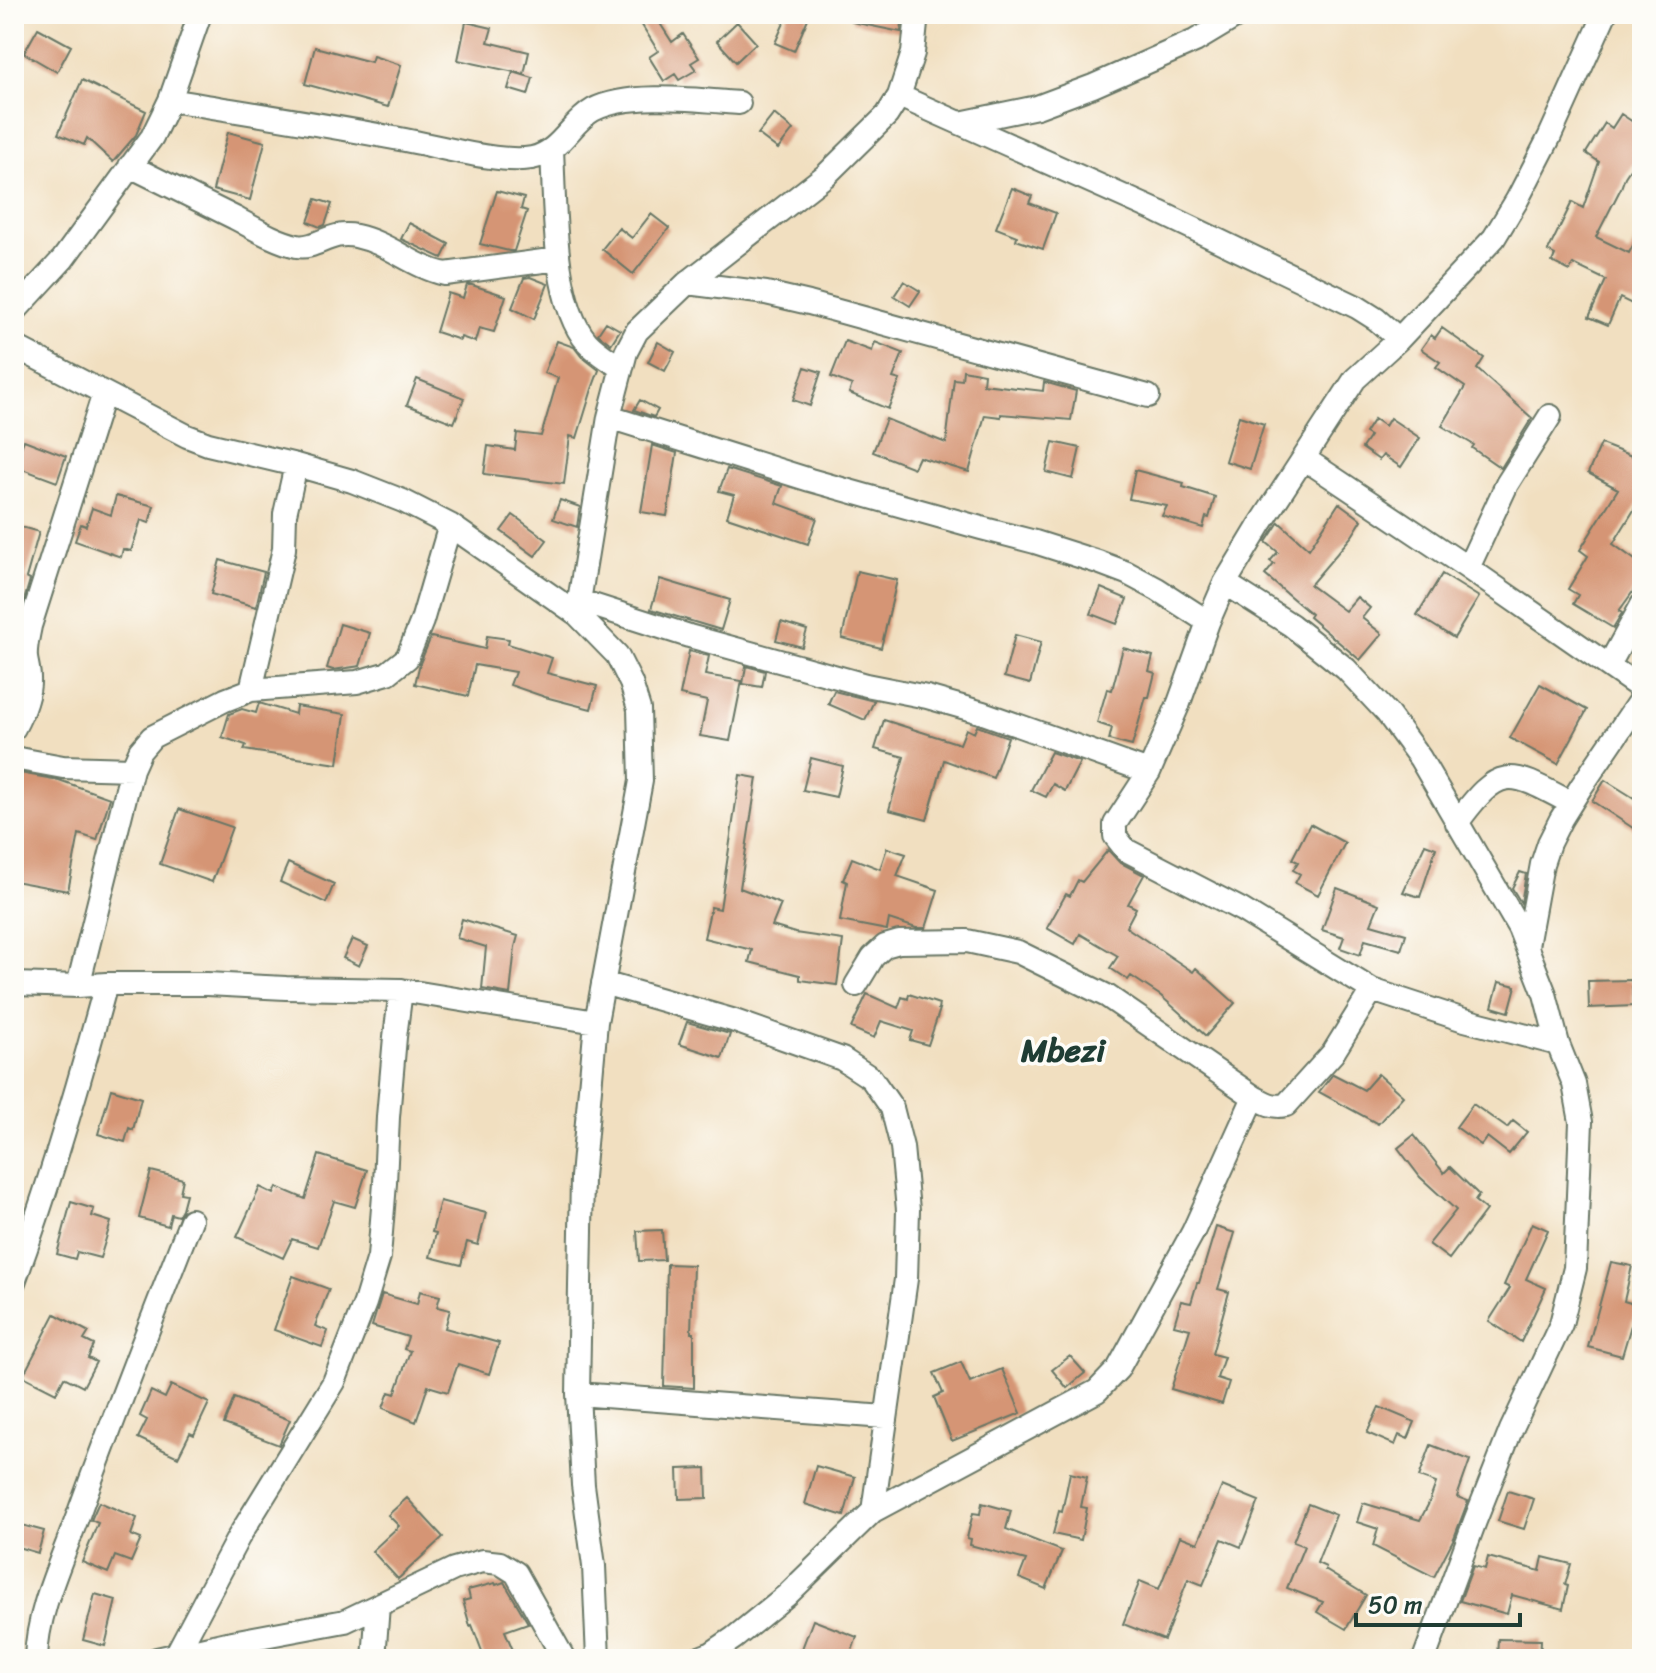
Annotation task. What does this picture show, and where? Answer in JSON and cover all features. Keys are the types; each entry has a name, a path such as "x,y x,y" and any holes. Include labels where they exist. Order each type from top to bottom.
{"street":[{"path":"14,312 63,259 152,137 170,100 200,14"},
{"path":"578,608 609,417 626,352 637,331 687,283 826,175 887,115 899,96 913,53 917,14"},
{"path":"960,123 1037,107 1093,86 1195,41 1240,14"},
{"path":"1558,1044 1461,1019 1372,990 1242,910 1126,850 1115,836 1115,824 1149,772 1225,583 1260,525 1355,379 1399,339 1494,238 1549,138 1605,14"},
{"path":"899,96 1159,212 1343,300 1376,319 1399,339"},
{"path":"170,100 502,158 532,158 552,150 580,119 595,109 612,104 641,99 739,103"},
{"path":"552,150 558,259 572,319 588,343 621,368"},
{"path":"130,166 267,234 299,246 315,244 341,234 354,235 382,243 428,270 445,274 558,259"},
{"path":"687,283 766,293 809,303 1148,396"},
{"path":"14,346 187,436 352,481 403,501 450,525 578,608 617,655 631,683 639,709 641,781 596,1022 582,1177 578,1394 583,1485 594,1566 598,1659"},
{"path":"14,728 22,713 30,679 26,645 30,626 104,393"},
{"path":"1468,568 1507,484 1550,416"},
{"path":"609,417 810,480 1098,562 1137,578 1208,622"},
{"path":"1305,459 1642,689"},
{"path":"251,690 284,549 285,514 296,465"},
{"path":"78,986 132,769 140,751 152,737 251,690 357,682 388,673 407,658 422,621 450,525"},
{"path":"1225,583 1291,625 1346,669 1387,713 1420,758 1519,928 1545,994 1558,1044 1574,1084 1581,1122 1575,1268 1561,1324 1511,1430 1424,1659"},
{"path":"1609,665 1642,605"},
{"path":"578,608 983,713 1149,772"},
{"path":"1527,948 1542,864 1549,843 1571,803 1642,697"},
{"path":"14,758 63,767 132,769"},
{"path":"1457,823 1488,786 1504,777 1520,779 1571,803"},
{"path":"856,985 873,957 885,946 899,942 967,941 1018,952 1107,996 1271,1106 1286,1105 1333,1053 1372,990"},
{"path":"603,983 732,1020 842,1059 871,1078 892,1108 902,1147 908,1210 906,1279 873,1511"},
{"path":"14,984 207,984 401,990 596,1022"},
{"path":"14,1282 73,1106 106,984"},
{"path":"166,1657 334,1382 365,1303 379,1257 388,1117 401,990"},
{"path":"697,1659 734,1638 787,1595 873,1511 1097,1391 1107,1382 1118,1369 1193,1232 1254,1097"},
{"path":"36,1659 45,1606 191,1220"},
{"path":"578,1394 885,1417"},
{"path":"166,1657 230,1651 345,1621 454,1569 482,1561 500,1563 516,1573 564,1659"},
{"path":"374,1659 378,1605"}],"building":[{"path":"635,14 654,14 672,42 683,34 699,58 691,63 696,70 679,80 675,74 664,81 649,57 658,51"},
{"path":"788,14 810,14 794,51 775,43"},
{"path":"853,14 903,14 901,32 852,22"},
{"path":"466,22 492,28 488,42 529,52 524,74 458,60"},
{"path":"737,22 756,43 736,62 717,41"},
{"path":"38,28 71,46 57,72 24,53"},
{"path":"315,47 371,62 373,56 401,65 388,107 305,84"},
{"path":"513,72 533,78 528,95 508,89"},
{"path":"82,80 146,111 136,135 113,162 87,138 84,145 58,134"},
{"path":"774,114 793,130 778,149 758,134"},
{"path":"1621,114 1642,128 1642,151 1625,177 1596,237 1629,253 1642,228 1642,309 1620,298 1608,325 1589,317 1606,280 1573,264 1570,271 1552,262 1555,255 1548,251 1572,202 1583,208 1599,162 1586,153 1605,123 1612,128"},
{"path":"228,132 265,142 250,200 213,190"},
{"path":"1012,188 1032,196 1029,203 1056,213 1043,249 1016,240 1017,236 996,228"},
{"path":"497,191 524,198 521,209 527,211 514,251 480,244"},
{"path":"316,199 332,204 325,225 320,227 308,222"},
{"path":"651,214 669,228 633,274 602,249 619,228 632,238"},
{"path":"409,223 449,244 442,258 401,239"},
{"path":"530,277 548,284 534,319 512,308 524,278"},
{"path":"904,281 920,291 910,306 894,296"},
{"path":"467,285 506,296 494,332 479,328 475,342 436,332 448,293 463,298"},
{"path":"606,322 620,330 611,344 598,334"},
{"path":"1442,328 1484,358 1477,369 1532,418 1501,468 1472,448 1474,445 1442,426 1465,387 1436,367 1440,362 1421,349 1431,335 1435,338"},
{"path":"557,341 574,347 599,370 577,438 570,436 564,484 484,474 488,446 515,450 517,433 541,436 558,378 544,373"},
{"path":"845,341 872,351 875,342 903,353 893,378 900,380 888,409 849,393 852,385 831,377"},
{"path":"658,342 675,352 665,371 648,362"},
{"path":"805,367 821,372 810,406 793,400"},
{"path":"963,370 984,374 983,384 1043,391 1044,382 1076,391 1071,420 985,415 969,472 919,457 914,468 873,452 886,419 946,443 954,379 962,380"},
{"path":"417,379 464,398 454,423 407,405"},
{"path":"640,400 658,410 654,417 634,410"},
{"path":"1239,416 1264,424 1250,469 1225,461"},
{"path":"1390,418 1420,438 1401,467 1383,455 1379,460 1362,448 1370,436 1365,433 1374,419 1385,426"},
{"path":"24,440 66,456 57,482 14,466"},
{"path":"1053,442 1080,448 1073,479 1046,472"},
{"path":"1601,444 1642,460 1642,497 1613,544 1642,565 1642,579 1619,611 1622,613 1613,628 1573,604 1578,595 1568,589 1588,556 1580,550 1618,489 1588,473"},
{"path":"652,445 677,453 667,516 641,512"},
{"path":"727,469 782,486 776,503 817,518 808,544 727,517 734,495 719,491"},
{"path":"1135,470 1184,483 1183,487 1215,497 1203,528 1162,516 1167,506 1129,499"},
{"path":"116,496 154,506 149,523 141,520 131,551 123,549 121,557 75,541 81,524 86,526 92,508 111,515"},
{"path":"560,500 580,507 577,527 553,519"},
{"path":"1339,503 1362,520 1310,585 1345,611 1357,597 1370,608 1362,618 1382,634 1360,660 1265,575 1274,564 1270,561 1278,552 1266,542 1279,522 1309,549"},
{"path":"513,515 547,540 535,556 501,531"},
{"path":"14,525 39,532 26,578 30,580 14,635"},
{"path":"220,560 264,572 256,607 211,594"},
{"path":"857,571 897,580 881,648 842,638"},
{"path":"1442,574 1479,597 1454,638 1417,615"},
{"path":"660,579 730,600 721,630 651,609"},
{"path":"1101,588 1127,599 1117,624 1091,614"},
{"path":"781,622 807,630 802,647 776,640"},
{"path":"340,624 370,633 360,666 333,670 327,668"},
{"path":"1015,635 1041,642 1030,684 1004,677"},
{"path":"487,636 509,639 508,644 552,658 547,673 597,686 591,709 510,685 515,672 475,665 468,696 415,684 431,637 485,649"},
{"path":"1123,648 1153,656 1149,671 1155,673 1132,746 1109,740 1112,728 1097,723 1107,689 1112,690"},
{"path":"689,651 709,656 705,675 742,681 730,741 700,736 707,701 680,695"},
{"path":"746,666 765,671 762,687 743,684"},
{"path":"1540,684 1587,710 1558,764 1510,738"},
{"path":"834,691 874,701 865,720 828,704"},
{"path":"259,703 295,714 296,706 345,714 338,764 244,750 246,745 222,737 229,714 242,709 256,713"},
{"path":"884,720 960,744 966,729 974,733 977,726 1008,737 993,778 944,760 927,820 889,810 904,757 875,749"},
{"path":"1051,752 1080,762 1065,791 1053,784 1046,797 1031,790"},
{"path":"811,758 843,766 836,797 803,790"},
{"path":"14,772 59,780 110,798 97,840 79,834 68,891 14,881"},
{"path":"740,775 757,778 740,888 781,904 772,926 795,933 843,940 837,985 800,980 800,975 749,962 752,950 704,938 711,907 720,909"},
{"path":"1605,780 1642,803 1642,834 1592,801"},
{"path":"179,809 232,827 212,882 160,864"},
{"path":"1310,824 1345,843 1318,895 1295,883 1300,874 1293,870 1298,862 1292,859"},
{"path":"1425,844 1436,848 1420,897 1403,892"},
{"path":"887,848 906,854 897,876 938,890 926,928 889,919 887,930 840,921 847,882 843,880 852,858 880,869"},
{"path":"1108,850 1119,862 1144,875 1128,904 1136,908 1126,927 1193,972 1196,968 1235,1003 1206,1036 1161,996 1131,976 1128,980 1110,968 1118,956 1080,934 1075,944 1047,928 1066,894 1070,896 1078,880 1082,882"},
{"path":"288,863 334,884 326,903 280,882"},
{"path":"1520,872 1526,874 1521,903 1512,888"},
{"path":"1337,888 1379,904 1371,924 1406,934 1401,950 1365,940 1360,955 1340,948 1344,937 1322,930"},
{"path":"462,919 518,936 510,994 482,989 486,947 457,938"},
{"path":"352,939 368,946 359,966 343,958"},
{"path":"1632,980 1633,1006 1589,1008 1588,981"},
{"path":"1499,982 1516,986 1509,1012 1492,1007"},
{"path":"867,994 898,1008 902,997 908,999 909,994 939,1004 928,1045 910,1040 913,1031 881,1021 874,1038 851,1028"},
{"path":"687,1022 730,1034 722,1058 679,1044"},
{"path":"1333,1074 1364,1090 1378,1074 1403,1096 1378,1124 1319,1092"},
{"path":"111,1089 141,1098 133,1130 129,1128 125,1142 98,1134"},
{"path":"1473,1104 1507,1128 1513,1121 1527,1132 1509,1154 1487,1137 1481,1145 1456,1127"},
{"path":"1414,1135 1444,1173 1450,1167 1479,1195 1475,1201 1486,1210 1449,1259 1429,1244 1456,1210 1420,1177 1398,1148"},
{"path":"319,1155 367,1170 355,1207 334,1201 318,1247 292,1239 283,1258 237,1237 260,1187 274,1194 277,1187 305,1199"},
{"path":"151,1171 183,1179 180,1193 186,1194 182,1209 178,1216 171,1214 168,1226 139,1218"},
{"path":"440,1201 486,1213 478,1245 467,1242 461,1265 430,1257 436,1233 432,1232"},
{"path":"71,1202 94,1209 92,1216 111,1222 100,1258 77,1252 75,1259 57,1254"},
{"path":"1532,1223 1548,1230 1526,1279 1546,1288 1521,1342 1489,1321 1510,1288 1504,1285"},
{"path":"1216,1227 1235,1233 1218,1289 1229,1292 1212,1354 1224,1357 1217,1378 1229,1382 1222,1404 1171,1389 1190,1329 1174,1325 1181,1301 1191,1303"},
{"path":"662,1230 664,1260 639,1261 637,1231"},
{"path":"1611,1262 1632,1266 1624,1301 1637,1305 1622,1356 1588,1347"},
{"path":"667,1264 693,1265 691,1333 694,1333 694,1388 664,1386"},
{"path":"293,1276 329,1289 315,1326 328,1331 322,1347 274,1330"},
{"path":"420,1291 440,1296 437,1307 450,1310 445,1328 499,1343 489,1374 458,1364 448,1392 428,1386 416,1422 383,1408 389,1392 395,1394 410,1351 404,1349 408,1337 372,1326 382,1294 417,1304"},
{"path":"55,1314 89,1332 84,1340 94,1345 88,1358 96,1362 83,1387 64,1377 56,1393 23,1376"},
{"path":"1070,1356 1085,1373 1067,1388 1052,1370"},
{"path":"961,1362 970,1382 1002,1369 1021,1413 952,1441 934,1397 943,1393 934,1373"},
{"path":"171,1385 209,1403 194,1435 190,1433 178,1457 138,1438 147,1420 140,1416 151,1391 165,1398"},
{"path":"234,1398 290,1420 279,1445 224,1424"},
{"path":"1379,1407 1415,1422 1408,1439 1399,1435 1395,1445 1367,1433"},
{"path":"1431,1445 1470,1460 1457,1497 1468,1501 1434,1577 1373,1546 1378,1529 1357,1522 1363,1503 1420,1520 1436,1483 1419,1477"},
{"path":"816,1466 855,1477 844,1516 805,1504"},
{"path":"706,1468 707,1498 679,1499 678,1469"},
{"path":"1070,1473 1087,1477 1081,1507 1087,1508 1081,1540 1053,1534 1059,1511 1062,1512"},
{"path":"1222,1486 1259,1501 1241,1547 1222,1539 1203,1585 1188,1579 1164,1640 1123,1624 1140,1581 1159,1589 1180,1536 1198,1543"},
{"path":"1508,1491 1534,1499 1524,1529 1498,1521"},
{"path":"407,1498 443,1537 398,1579 372,1551 399,1526 388,1515"},
{"path":"99,1502 137,1518 131,1535 141,1539 131,1562 115,1556 108,1573 82,1562 98,1523 91,1520"},
{"path":"982,1503 1011,1511 1006,1529 1062,1551 1046,1589 1019,1578 1026,1560 970,1545 971,1539 967,1538 973,1513 980,1514"},
{"path":"1308,1504 1336,1515 1317,1563 1366,1595 1346,1629 1317,1612 1323,1602 1287,1588 1304,1546 1293,1542"},
{"path":"14,1523 44,1531 38,1553 14,1546"},
{"path":"1488,1557 1540,1571 1543,1557 1571,1564 1563,1609 1512,1595 1507,1614 1460,1601 1473,1566 1485,1569"},
{"path":"504,1582 528,1623 505,1631 515,1655 504,1659 485,1659 463,1601 470,1599 468,1590"},
{"path":"95,1594 116,1600 105,1646 83,1640"},
{"path":"813,1620 857,1637 849,1659 798,1659"},
{"path":"1498,1639 1541,1640 1540,1659 1497,1659"}],"district":[{"name":"Mbezi","path":"1063,1050"}]}
